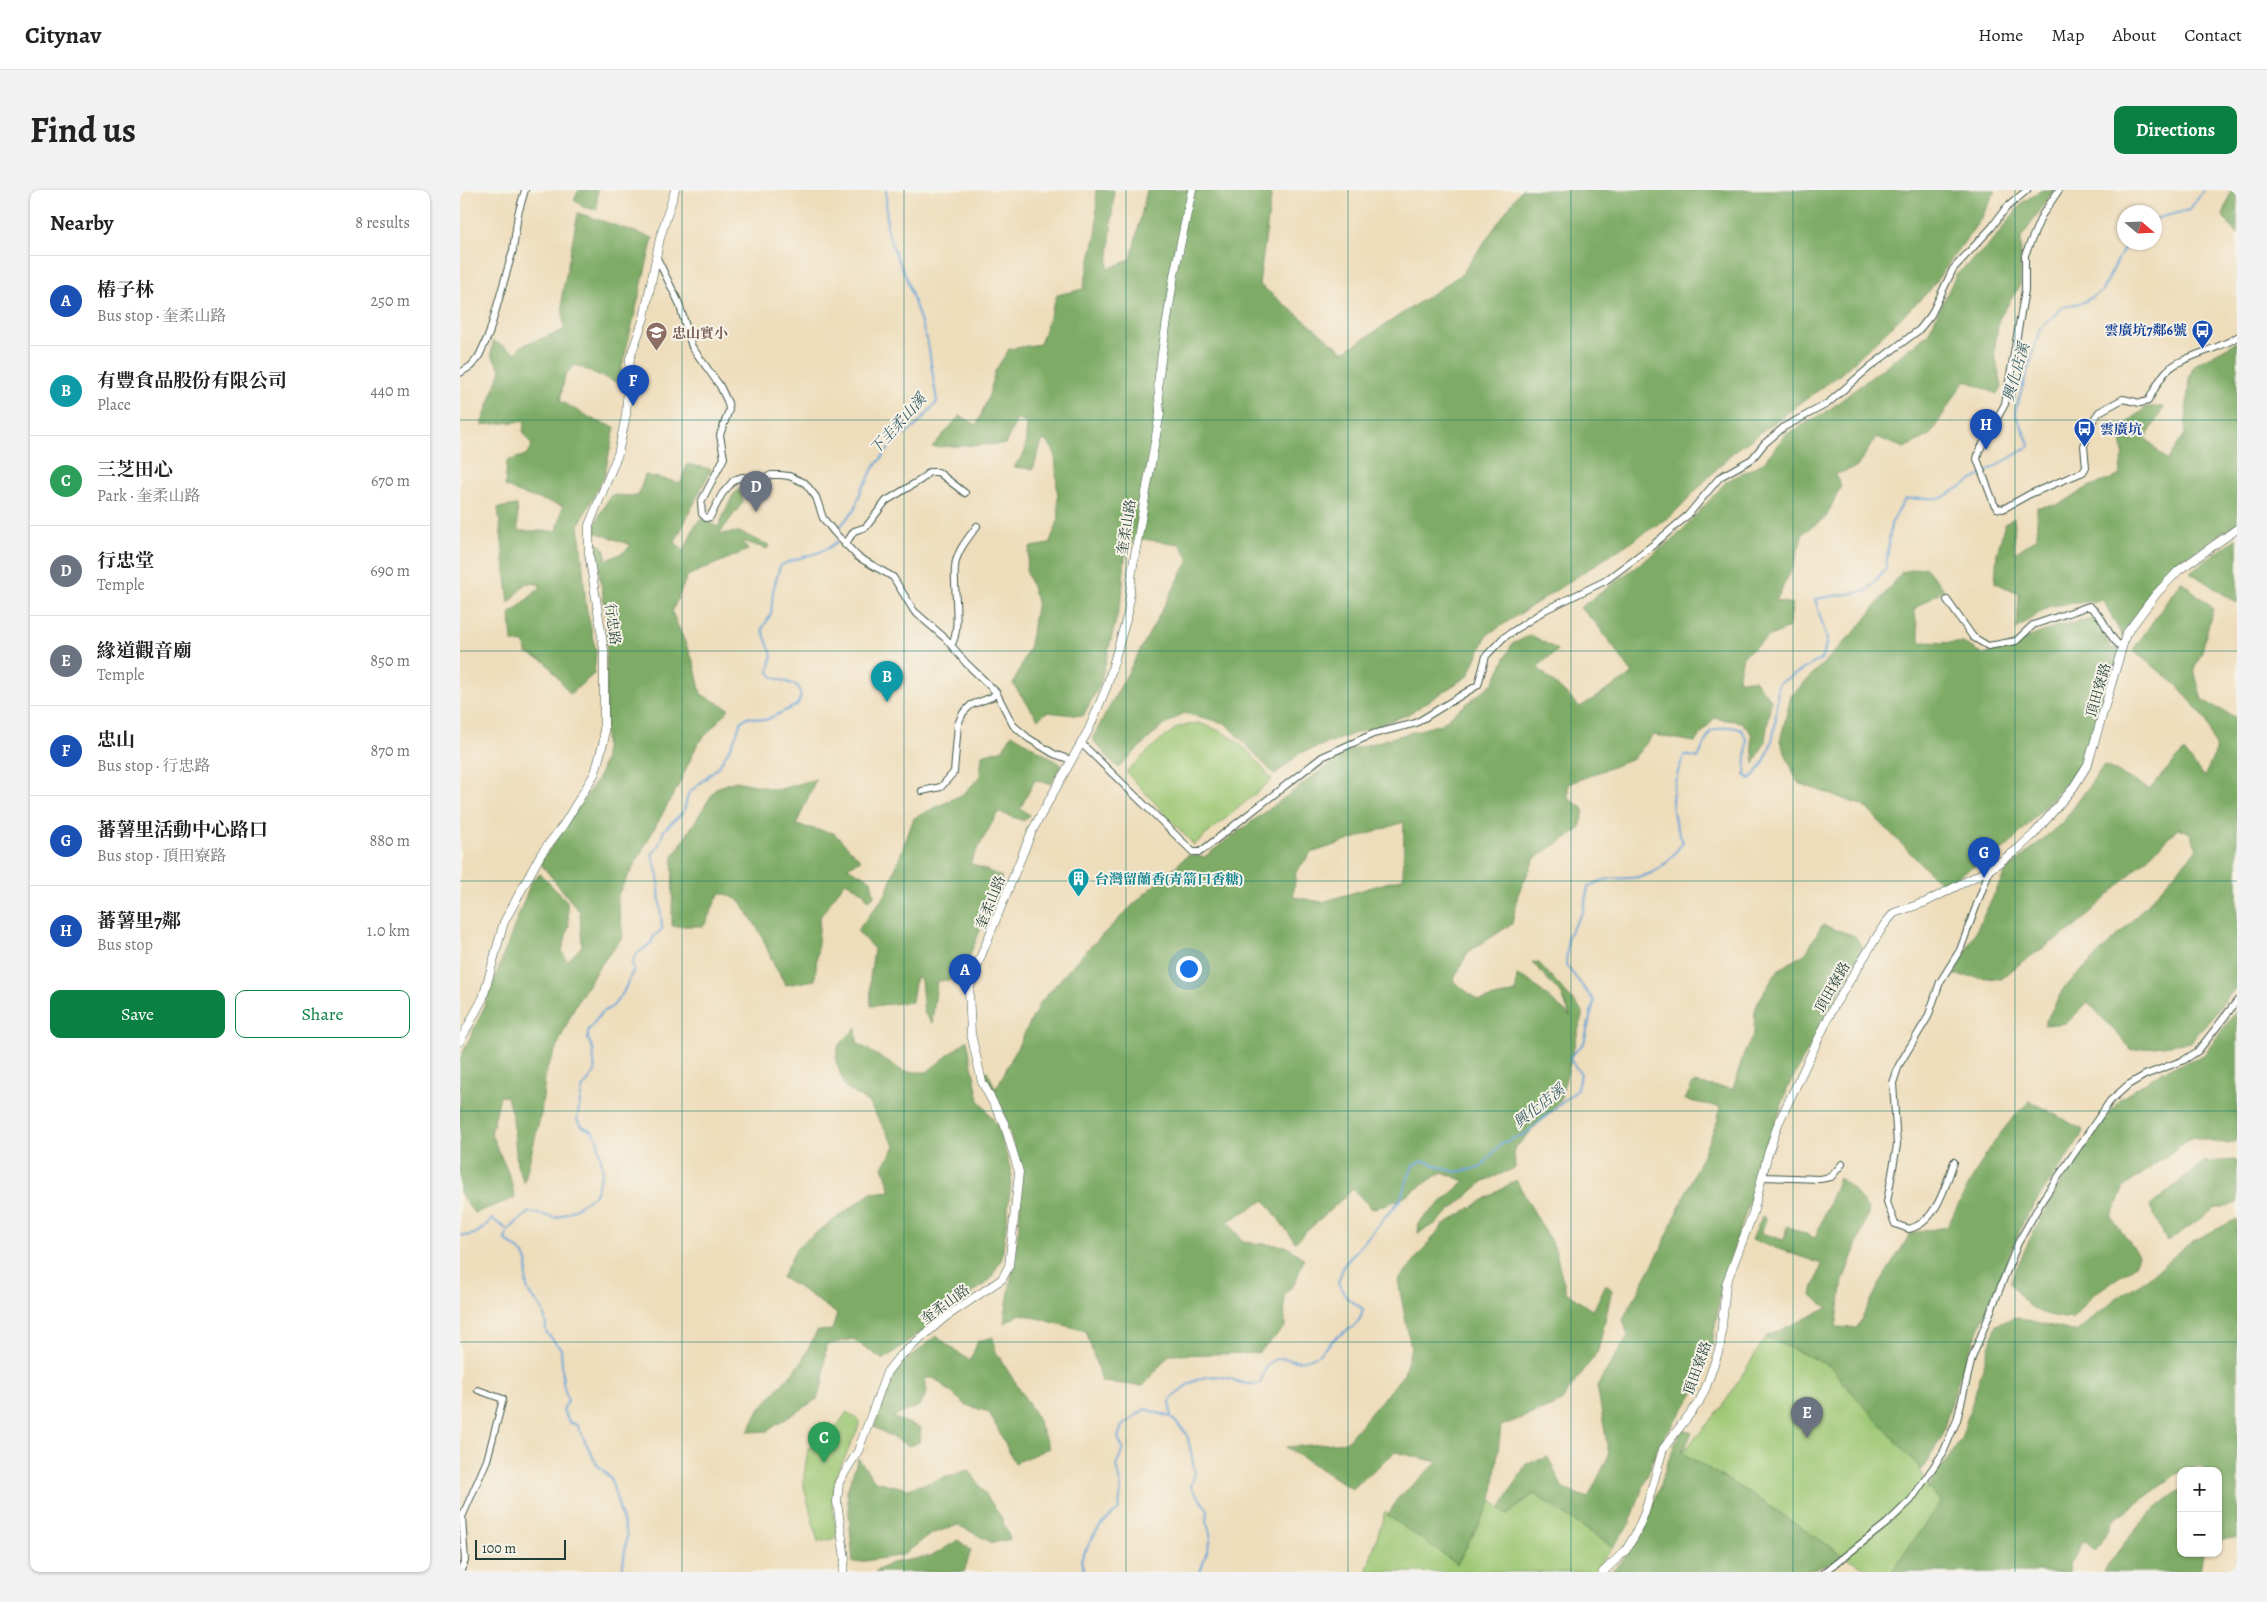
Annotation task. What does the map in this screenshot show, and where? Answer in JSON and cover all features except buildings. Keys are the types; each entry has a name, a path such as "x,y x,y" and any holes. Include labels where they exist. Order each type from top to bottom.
{"street":[{"path":"460,374 471,366 479,356 489,334 513,250 518,214 525,190"},
{"name":"行忠路","path":"460,1041 483,998 504,922 541,854 564,824 595,773 604,740 604,650 589,554 588,524 618,454 626,415 630,358 644,318 660,238 675,190"},
{"name":"奎柔山路","path":"843,1572 845,1559 837,1502 840,1482 858,1451 887,1372 898,1358 944,1318 1002,1279 1009,1266 1018,1172 1004,1123 982,1082 971,1034 970,990 981,956 1032,831 1081,743 1107,686 1128,612 1132,571 1160,414 1158,383 1162,353 1174,275 1192,190"},
{"path":"1081,743 1193,852 1200,852 1322,757 1373,734 1416,723 1478,686 1486,656 1503,638 1545,610 1605,581 1653,545 1688,515 1720,477 1752,459 1764,444 1784,426 1827,404 1871,366 1919,330 1931,315 1953,269 1992,227 2010,204 2027,190"},
{"path":"2059,190 2042,216 2025,255 2026,290 2006,404 1978,451 1977,459 1980,468 1997,508 2003,509 2030,494 2084,472 2086,467 2084,446 2092,422 2098,412 2123,399 2140,403 2148,401 2164,374 2171,367 2189,358 2225,346 2237,337"},
{"path":"657,258 679,303 692,347 720,386 728,403 729,410 720,435 724,458 701,502 702,514 706,518 710,517 722,494 734,480 742,477 759,481 771,475 789,476 798,479 811,488 823,518 843,543 858,557 893,577 914,611 951,644 966,663 996,692 1007,717 1019,732 1054,754 1071,760"},
{"path":"843,543 854,531 866,527 872,522 886,501 922,479 929,472 938,472 965,493"},
{"path":"951,644 955,638 955,566 962,547 977,526"},
{"name":"頂田寮路","path":"1603,1572 1626,1550 1635,1534 1645,1512 1663,1449 1699,1402 1706,1387 1720,1347 1726,1284 1753,1213 1778,1124 1834,1006 1884,925 1894,913 1926,902 1990,869 2018,849 2034,834 2073,788 2088,764 2118,668 2126,634 2156,594 2179,570 2237,529"},
{"path":"1947,600 1973,637 1988,646 2016,641 2033,625 2089,606 2100,614 2111,639 2122,648"},
{"path":"922,791 941,787 954,772 958,724 963,713 971,705 992,697 996,692"},
{"path":"1954,1162 1938,1204 1929,1216 1920,1225 1909,1230 1895,1224 1886,1202 1897,1145 1893,1083 1899,1065 1928,1017 1940,982 1960,950 1990,869"},
{"path":"1825,1572 1887,1523 1911,1500 1943,1453 1957,1420 1970,1363 2018,1243 2043,1199 2110,1101 2128,1085 2145,1075 2184,1060 2198,1051 2237,1002"},
{"path":"1762,1177 1820,1179 1830,1177 1842,1164"},
{"path":"460,1572 465,1561 462,1518 487,1460 503,1399 478,1390"}],"green space":[{"path":"579,190 597,190 597,210 583,207 574,200"},
{"path":"1096,190 1114,190 1108,269 1131,259 1147,190 1272,190 1259,284 1344,352 1462,274 1521,190 1996,190 1980,220 1929,291 1842,373 1731,454 1672,515 1487,635 1468,676 1407,715 1300,753 1275,775 1225,723 1184,713 1160,728 1118,768 1092,739 1189,560 1180,544 1135,538 1125,557 1122,596 1100,684 1083,716 1047,712 1038,719 1013,684 1030,645 1037,601 1026,570 1030,547 1049,544 1059,519 1055,453 1047,441 1042,441 1033,469 1014,467 1025,452 1027,424 1017,419 1005,444 932,447 960,416 977,425 989,395 995,371 1009,349 1040,344 1057,295 1083,289 1097,230"},
{"path":"2042,190 2054,190 2021,238 2020,285 1999,319 1994,352 2002,387 1997,394 1965,380 1930,435 1904,448 1876,437 1857,467 1836,474 1841,486 1826,517 1803,533 1794,564 1776,601 1793,604 1788,628 1768,637 1743,656 1738,680 1754,680 1771,700 1765,741 1754,764 1751,733 1741,722 1714,718 1695,742 1653,735 1633,759 1568,784 1568,798 1584,809 1580,829 1535,858 1518,894 1512,924 1468,952 1453,981 1479,1001 1516,992 1517,975 1528,980 1570,1016 1562,995 1532,962 1539,963 1583,1012 1560,1101 1514,1149 1515,1168 1484,1181 1435,1224 1418,1233 1419,1222 1465,1181 1442,1172 1401,1199 1372,1209 1353,1189 1295,1242 1265,1200 1228,1221 1243,1242 1286,1246 1304,1259 1295,1283 1284,1295 1285,1327 1258,1353 1169,1355 1143,1386 1102,1382 1086,1331 1021,1314 1004,1323 1019,1227 1022,1173 1000,1102 984,1074 987,1071 996,1089 1040,1003 1079,958 1139,899 1188,855 1204,857 1349,750 1441,724 1493,683 1512,644 1531,635 1558,650 1537,667 1580,707 1633,674 1595,622 1580,608 1675,538 1727,481 1763,463 1785,435 1826,412 1928,334 1956,275 1990,244 2023,202","holes":["1404,822 1403,878 1322,902 1293,897 1296,872 1311,853"]},
{"path":"2231,190 2237,190 2237,235 2223,216"},
{"path":"578,213 653,238 618,383 575,365 565,375 560,401 596,421 615,427 604,477 579,524 586,606 596,652 594,674 570,694 546,662 526,653 525,643 512,642 510,614 540,588 539,584 526,583 509,603 498,508 517,505 518,531 557,531 563,506 522,494 505,486 507,461 526,455 532,446 523,431 525,421 481,425 501,370 491,354 493,341 516,353 521,346 564,330 562,295"},
{"path":"2237,342 2237,523 2166,571 2122,636 2103,600 2049,606 2017,629 2019,593 1995,583 1997,553 2005,524 2014,518 2015,553 2037,538 2037,507 2059,505 2088,487 2119,476 2123,453 2120,429 2146,407 2164,407 2146,438 2167,461 2185,434 2189,379 2194,365"},
{"path":"687,464 711,469 675,542 684,551 695,525 701,519 718,527 733,495 740,488 743,502 719,534 739,532 769,545 767,549 743,541 748,550 687,576 672,612 694,663 701,694 729,709 697,745 679,784 617,896 623,936 597,970 575,1006 546,1071 541,1114 524,1183 517,1165 513,1118 507,1097 500,1096 491,1134 510,1177 515,1198 474,1213 460,1193 460,1059 482,1012 531,882 540,874 567,901 569,925 562,951 567,961 582,946 580,912 540,863 599,777 605,757 607,620 594,541 604,548 607,560 624,552 631,545 595,532 595,523 611,495 638,496 645,475 681,483"},
{"path":"2237,538 2237,603 2190,572"},
{"path":"1925,567 1944,589 1914,609 1920,642 1963,643 1985,655 2058,626 2095,619 2111,648 2121,651 2082,767 2006,848 1942,885 1864,806 1798,783 1780,741 1791,696 1860,626 1902,572"},
{"path":"2181,581 2213,608 2202,651 2194,670 2202,700 2237,718 2237,986 2191,1042 2132,1050 2088,1002 2067,1023 2044,1025 2063,989 2130,923 2197,849 2190,833 2179,828 2075,927 2022,962 2001,979 1954,975 2006,871 2064,821 2104,765 2149,789 2184,751 2204,777 2216,751 2207,721 2178,686 2133,650"},
{"path":"1198,723 1223,733 1241,744 1272,780 1194,845 1126,772 1160,740 1178,727"},
{"path":"1012,734 1062,765 1051,784 1035,780 1020,809 1030,815 1024,821 998,812 970,863 1002,877 960,979 937,981 932,1023 924,1013 921,980 916,976 912,1002 871,1006 870,978 874,949 857,931 886,894 914,818 963,794 980,777 982,755 1003,749"},
{"path":"816,779 796,825 834,833 861,860 847,867 871,880 874,896 868,901 863,892 845,882 820,917 815,980 786,985 774,965 761,934 741,902 727,894 719,894 704,926 672,926 673,857 716,788 736,781 777,790"},
{"path":"1822,925 1855,936 1863,948 1788,1087 1722,1283 1712,1345 1697,1388 1657,1449 1630,1523 1613,1547 1534,1494 1507,1515 1500,1509 1526,1464 1548,1457 1563,1489 1588,1498 1609,1455 1597,1386 1628,1336 1623,1319 1660,1251 1718,1120 1720,1107 1685,1100 1693,1083 1733,1089 1743,1056 1754,1033 1755,1011 1758,1002 1778,970 1806,953"},
{"path":"2237,1010 2237,1141 2229,1144 2192,1137 2124,1187 2111,1217 2139,1255 2135,1266 2094,1294 2072,1319 2043,1313 2029,1306 2010,1282 2030,1239 2060,1184 2120,1099 2163,1071 2204,1055"},
{"path":"856,1028 857,1043 904,1072 927,1072 967,1040 979,1100 999,1128 1012,1175 1002,1258 990,1280 883,1360 853,1339 826,1345 823,1383 817,1399 767,1431 748,1432 759,1410 801,1363 817,1331 832,1330 837,1314 797,1286 782,1278 797,1247 871,1193 891,1191 883,1167 895,1146 868,1102 845,1087 836,1061 838,1046"},
{"path":"2030,1101 2083,1130 2081,1136 2024,1220 1959,1377 1941,1438 1922,1470 1830,1366 1766,1337 1828,1308 1811,1295 1822,1264 1752,1240 1762,1216 1766,1219 1761,1233 1784,1240 1787,1226 1815,1238 1839,1178 1854,1190 1869,1211 1843,1281 1836,1327 1857,1328 1881,1281 1911,1233 1947,1227 1973,1176 1993,1144 2016,1114"},
{"path":"2237,1160 2237,1203 2214,1209 2167,1242 2150,1206 2204,1162"},
{"path":"1516,1180 1555,1249 1566,1292 1593,1311 1606,1284 1612,1290 1598,1351 1560,1403 1501,1426 1492,1500 1457,1564 1388,1516 1397,1499 1438,1462 1395,1452 1352,1489 1286,1447 1346,1442 1404,1374 1411,1348 1398,1281 1443,1225"},
{"path":"2237,1219 2237,1537 2222,1540 2222,1467 2177,1467 2177,1474 2114,1520 2095,1551 2084,1540 2069,1567 2069,1572 1892,1572 1941,1501 1927,1488 1961,1439 1996,1325 2015,1317 2076,1332 2115,1299 2147,1279 2191,1242"},
{"path":"936,1336 970,1361 978,1341 993,1337 996,1352 1035,1414 1049,1448 1015,1463 989,1412 966,1405 934,1378 925,1378 927,1392 920,1406 892,1417 921,1428 919,1442 909,1446 874,1427 894,1371"},
{"path":"1766,1337 1830,1366 1917,1463 1930,1490 1941,1501 1892,1572 1873,1572 1847,1558 1753,1495 1682,1453 1722,1407"},
{"path":"847,1412 860,1421 835,1479 832,1504 837,1538 818,1542 803,1483 808,1448 826,1438"},
{"path":"1681,1429 1692,1433 1682,1453 1753,1495 1847,1558 1804,1572 1612,1572 1643,1535"},
{"path":"858,1458 875,1481 908,1489 969,1470 1001,1517 1010,1539 993,1543 958,1525 931,1534 903,1555 853,1563 847,1491"},
{"path":"2177,1493 2177,1557 2202,1557 2200,1572 2104,1572 2138,1526"},
{"path":"1534,1494 1613,1547 1593,1572 1366,1572 1385,1512 1457,1564 1492,1500 1507,1515"},
{"path":"958,1540 971,1550 964,1572 875,1572 891,1563 932,1556"}],"waterway":[{"name":"下圭柔山溪","path":"838,532 839,528 855,509 862,487 868,480 872,470 894,442 916,426 937,402 928,344 906,277 887,230 886,190"},
{"name":"興化店溪","path":"2162,217 2189,210 2204,190"},
{"name":"興化店溪","path":"1200,1572 1211,1539 1207,1520 1208,1510 1191,1487 1195,1472 1187,1434 1171,1417 1170,1401 1180,1390 1199,1379 1214,1376 1244,1383 1260,1383 1266,1368 1273,1360 1283,1358 1301,1361 1320,1353 1337,1337 1355,1325 1361,1316 1363,1309 1347,1298 1338,1283 1344,1265 1400,1200 1413,1165 1424,1161 1455,1172 1480,1168 1502,1143 1525,1134 1576,1091 1581,1074 1569,1058 1584,1043 1594,1001 1566,965 1568,935 1583,912 1588,887 1608,879 1630,878 1652,873 1659,869 1674,854 1683,842 1672,808 1673,788 1684,755 1698,758 1710,732 1726,727 1742,730 1747,741 1745,775 1750,779 1759,769 1770,747 1773,735 1778,684 1823,658 1827,639 1815,599 1867,591 1886,568 1891,524 1905,499 1942,498 2030,446 2015,412 2040,329 2063,307 2084,302 2102,291 2123,250"},
{"name":"下圭柔山溪","path":"460,1235 474,1234 492,1219 508,1230 529,1212 556,1218 573,1210 595,1195 603,1169 597,1138 592,1131 582,1126 577,1120 582,1089 595,1072 593,1049 588,1039 588,1031 601,1013 613,1006 623,993 634,969 632,963 636,955 651,943 654,936 662,929 658,876 652,854 658,847 664,830 684,811 688,794 718,767 732,745 741,722 747,717 766,720 797,705 801,696 798,686 773,677 769,672 772,655 762,629 771,614 773,591 780,566 831,547 837,540"},
{"path":"508,1230 505,1239 526,1258 526,1283 528,1291 543,1312 546,1332 561,1349 563,1383 568,1401 563,1410 569,1422 577,1425 596,1463 611,1479 627,1536 622,1572"},
{"path":"1084,1572 1081,1560 1092,1538 1105,1521 1119,1510 1121,1487 1116,1466 1123,1449 1118,1437 1122,1426 1145,1409 1171,1417"}],"place":[{"name":"雲廣坑7鄰6號","path":"2203,349"},
{"name":"忠山實小","path":"656,352"},
{"name":"忠山","path":"633,406"},
{"name":"雲廣坑","path":"2084,448"},
{"name":"蕃薯里7鄰","path":"1986,450"},
{"name":"行忠堂","path":"756,512"},
{"name":"有豐食品股份有限公司","path":"887,702"},
{"name":"蕃薯里活動中心路口","path":"1984,878"},
{"name":"台灣留蘭香(青箭口香糖)","path":"1079,898"},
{"name":"樁子林","path":"965,995"},
{"name":"緣道觀音廟","path":"1807,1438"},
{"name":"三芝田心","path":"824,1463"}]}
